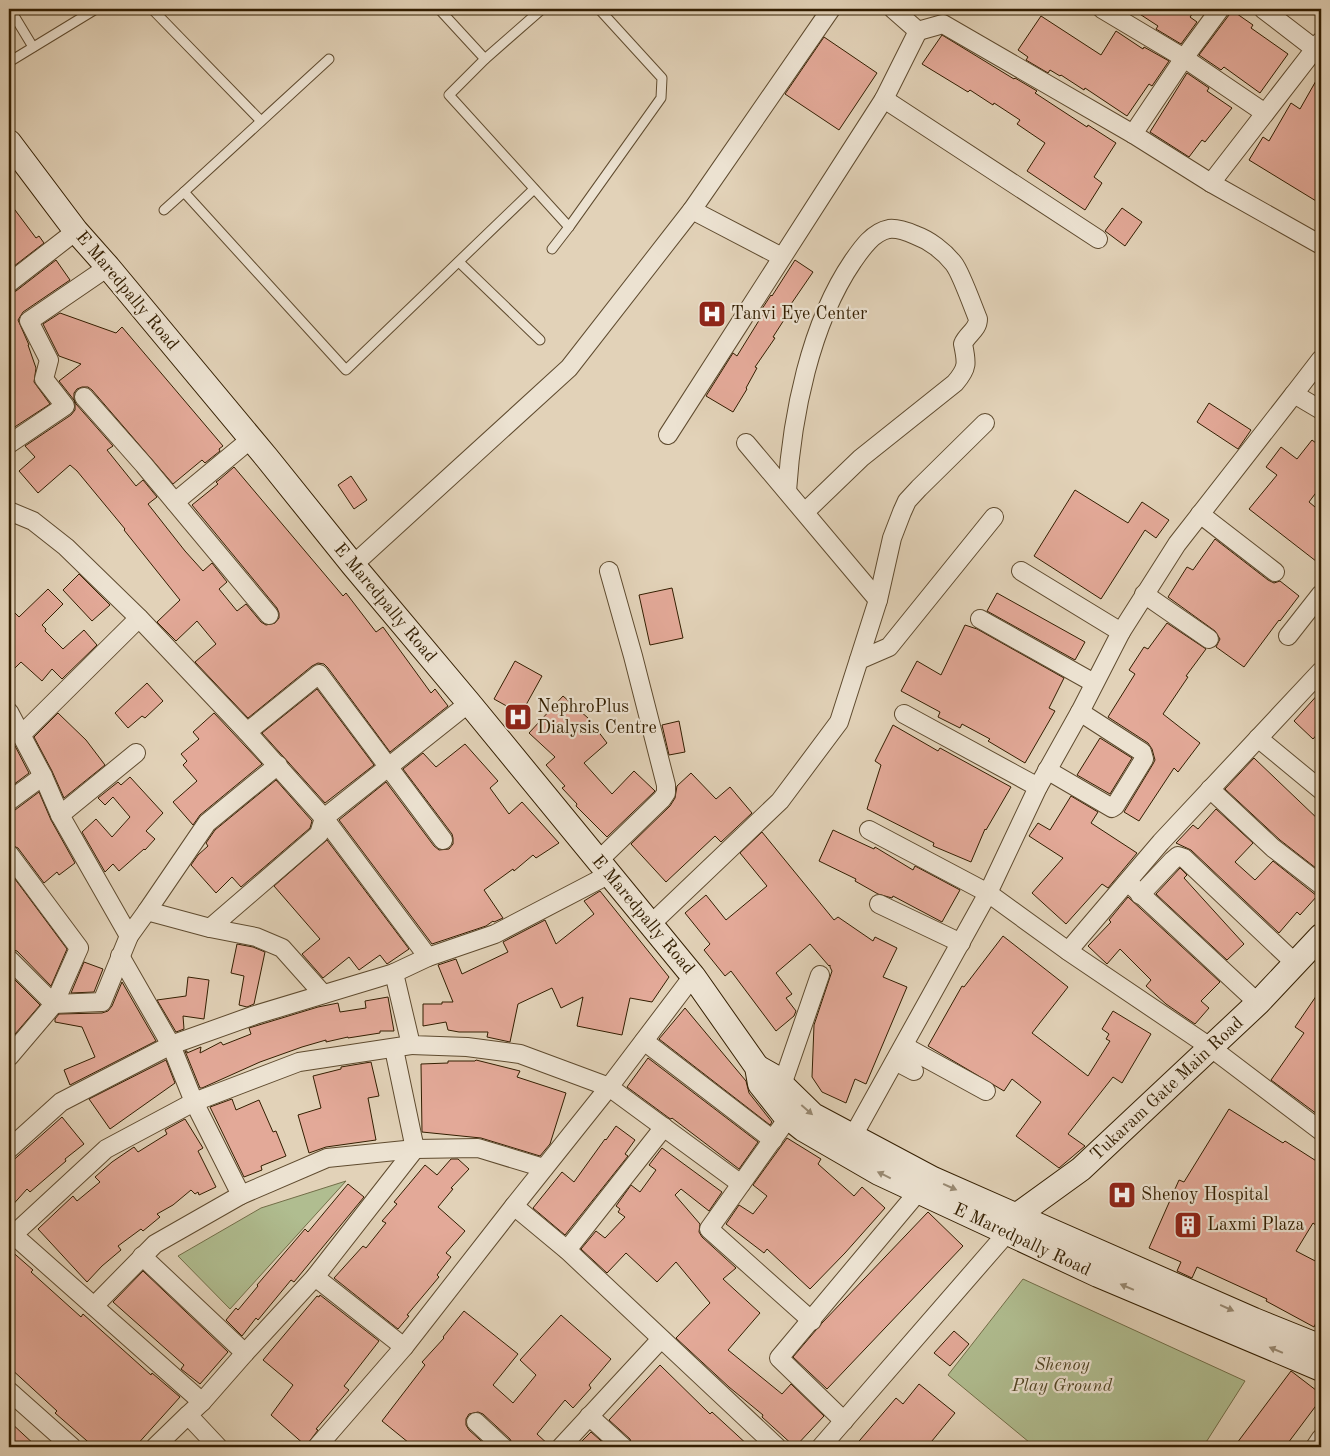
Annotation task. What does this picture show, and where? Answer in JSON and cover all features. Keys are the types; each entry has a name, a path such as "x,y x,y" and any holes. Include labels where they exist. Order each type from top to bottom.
{"main road":[{"name":"E Maredpally Road","path":"9,142 76,231 108,267 693,976 757,1067 760,1084 788,1118 803,1129 879,1173 918,1192 1012,1225 1192,1304 1321,1369"},
{"name":"Tukaram Gate Main Road","path":"1012,1225 1081,1169 1258,1003 1321,936"},
{"name":"E Maredpally Road","path":"757,1067 773,1076 813,1115 933,1179 1012,1225"},
{"name":"E Maredpally Road","path":"1192,1304 1321,1347"}],"street":[{"path":"353,565 569,368 692,210 831,9"},
{"path":"892,9 918,31"},
{"path":"1102,9 1184,58 1266,112"},
{"path":"1133,134 1184,58 1220,9"},
{"path":"1211,183 1318,45 1264,9"},
{"path":"668,435 884,99 918,31 943,24 1133,134 1211,183 1321,245"},
{"path":"884,99 1098,239"},
{"path":"692,210 782,257"},
{"path":"787,491 790,450 811,352 826,308 840,280 863,246 877,234 890,229 907,231 928,240 954,264 978,319 977,327 967,336 963,344 966,368 955,383 861,458 805,512"},
{"path":"9,283 76,231"},
{"path":"9,444 65,406 44,379 49,360 29,321 108,267"},
{"path":"854,1136 907,1060 961,943 988,893 1038,787 1080,712 1121,632 1176,544 1321,359"},
{"path":"1294,394 1321,410"},
{"path":"84,397 269,615"},
{"path":"651,924 780,801 839,722 878,600 892,538 908,501 985,423"},
{"path":"175,502 250,439"},
{"path":"746,443 878,600"},
{"path":"9,511 33,521 66,546 139,618 248,732 324,818 428,957"},
{"path":"1200,514 1275,572"},
{"path":"859,660 889,647 994,517"},
{"path":"9,1149 61,1102 171,1045 254,1015 394,973 428,957 495,934 604,868 666,793 666,785 633,656 609,571"},
{"path":"1021,571 1121,632"},
{"path":"1144,594 1209,640"},
{"path":"1288,636 1321,594"},
{"path":"21,735 139,618"},
{"path":"980,619 1094,683"},
{"path":"1068,951 1161,842 1321,671"},
{"path":"248,732 319,674 443,840"},
{"path":"210,928 319,834 324,818 387,766 469,703"},
{"path":"9,712 43,776 60,815 129,936"},
{"path":"1047,770 1112,808 1144,760 1142,752 1080,712"},
{"path":"904,714 1038,787"},
{"path":"1258,738 1321,790"},
{"path":"60,815 136,753"},
{"path":"9,958 54,1004 102,1002 129,936 207,823 278,765"},
{"path":"9,801 43,776"},
{"path":"1210,789 1273,848 1321,886"},
{"path":"869,830 988,893 1068,951 1210,1047 1321,1131"},
{"path":"9,854 79,948 54,1004 9,1057"},
{"path":"1140,895 1172,861 1178,856 1184,858 1296,964"},
{"path":"1127,882 1258,1003"},
{"path":"879,904 961,943"},
{"path":"147,911 210,928 256,937 282,948 323,994"},
{"path":"120,956 171,1045 194,1102 241,1194"},
{"path":"155,1447 202,1402 244,1353 315,1277 415,1149 394,973"},
{"path":"782,1085 820,975"},
{"path":"324,1445 404,1347 609,1087 693,976"},
{"path":"644,1041 773,1140"},
{"path":"202,1402 11,1233 106,1149 194,1102 298,1062 402,1047 467,1047 520,1054 609,1087 741,1184"},
{"path":"907,1060 986,1091"},
{"path":"788,1118 709,1229 812,1321"},
{"path":"567,1250 664,1127"},
{"path":"94,1306 155,1244 241,1194 327,1158 415,1149 478,1148 544,1168"},
{"path":"844,1421 780,1358 918,1192"},
{"path":"514,1206 567,1250 776,1447"},
{"path":"821,1447 1012,1225"},
{"path":"142,1256 244,1353"},
{"path":"315,1277 404,1347"},
{"path":"561,1447 661,1339"},
{"path":"10,1394 72,1447"},
{"path":"188,1415 218,1447"},
{"path":"589,1416 623,1447"},
{"path":"476,1422 503,1447"},
{"path":"1315,1447 1321,1438"}],"lane":[{"path":"10,9 33,47"},
{"path":"9,62 96,9"},
{"path":"152,9 261,121"},
{"path":"439,9 485,59"},
{"path":"542,9 485,59 449,95 569,227"},
{"path":"552,249 661,98 662,78 599,9"},
{"path":"164,210 329,59"},
{"path":"184,192 346,370 534,189"},
{"path":"459,262 540,340"}],"green space":[{"path":"346,1181 230,1309 178,1256 261,1208"},
{"name":"Shenoy Play Ground","path":"1023,1279 1245,1381 1203,1447 1035,1447 948,1375"}],"building":[{"path":"1132,9 1196,9 1190,17 1197,22 1181,44 1156,29 1158,26"},
{"path":"1230,9 1253,25 1251,28 1288,54 1260,93 1224,67 1221,70 1199,55 1229,15"},
{"path":"1041,16 1101,55 1116,31 1143,49 1144,47 1169,61 1152,86 1149,84 1127,116 1085,88 1084,90 1050,70 1048,73 1026,60 1028,57 1018,50"},
{"path":"942,35 1037,91 1035,93 1087,127 1088,125 1116,143 1094,177 1102,183 1085,210 1027,171 1045,143 1017,124 1020,120 994,103 993,105 970,90 968,92 922,64"},
{"path":"824,37 877,73 839,130 785,94"},
{"path":"1321,72 1321,204 1249,160 1263,137 1269,141 1291,103 1300,109"},
{"path":"1187,73 1209,88 1207,91 1232,108 1205,142 1202,140 1189,157 1150,132"},
{"path":"9,202 36,238 39,236 44,243 9,270"},
{"path":"1122,208 1142,222 1125,246 1105,231"},
{"path":"56,260 70,280 23,312 18,320 29,345 36,368 34,382 50,404 10,430 9,293 16,291"},
{"path":"795,260 813,272 789,307 791,309 773,337 775,338 755,367 757,368 747,389 733,412 706,396 733,353 737,356 763,314 760,312"},
{"path":"60,313 116,333 122,327 223,446 219,449 220,451 205,463 202,460 173,484 92,390 88,387 82,387 74,393 76,404 113,446 107,450 136,486 143,480 157,497 148,504 185,551 203,571 212,563 227,582 219,589 237,611 246,604 261,622 266,625 275,623 279,618 277,608 192,505 218,484 216,482 234,467 343,596 346,593 376,632 383,627 431,693 435,689 448,706 390,752 328,668 324,664 318,663 248,718 195,662 216,644 197,621 176,641 157,622 180,600 77,471 70,465 38,493 19,471 35,457 25,446 71,415 75,410 74,400 59,381 81,364 59,356 43,324"},
{"path":"1209,403 1251,430 1238,449 1197,422"},
{"path":"1312,440 1321,447 1321,486 1309,502 1321,512 1321,565 1249,509 1277,475 1266,467 1281,447 1297,459"},
{"path":"351,476 367,500 354,509 338,485"},
{"path":"1075,490 1128,523 1142,502 1169,520 1156,538 1145,530 1101,599 1034,556"},
{"path":"1215,539 1268,580 1274,583 1280,581 1299,596 1244,667 1216,647 1220,639 1215,631 1168,597 1187,567 1193,570"},
{"path":"79,574 110,605 92,621 63,590"},
{"path":"672,588 683,638 650,645 639,595"},
{"path":"48,589 63,604 42,625 46,629 45,631 63,649 84,630 97,645 62,679 52,669 42,681 21,662 9,674 9,607 19,617"},
{"path":"997,593 1085,642 1075,660 987,611"},
{"path":"1167,623 1206,649 1186,676 1188,677 1163,714 1200,743 1178,772 1174,768 1139,821 1124,812 1155,760 1152,749 1148,743 1108,717 1135,674 1129,670 1144,647 1148,649"},
{"path":"965,625 977,629 1064,678 1049,708 1055,711 1025,763 988,741 990,739 962,724 960,728 938,717 940,712 901,691 917,661 941,675"},
{"path":"515,661 542,676 521,714 494,699"},
{"path":"147,683 163,701 145,718 142,716 128,728 115,713"},
{"path":"317,689 374,765 325,803 262,733"},
{"path":"1321,691 1321,730 1313,739 1294,721"},
{"path":"563,696 588,718 607,743 584,763 612,794 634,771 655,791 607,837 576,806 577,804 562,788 565,786 546,765 555,757 529,733"},
{"path":"58,713 86,740 105,765 64,798 34,737"},
{"path":"214,713 262,764 200,815 193,825 173,802 197,781 183,765 187,761 181,754 199,739 193,732"},
{"path":"679,721 685,752 669,755 662,725"},
{"path":"893,725 938,751 940,748 1011,787 985,829 971,862 933,846 934,843 867,809 881,765 875,761"},
{"path":"1100,738 1132,758 1110,794 1077,775"},
{"path":"13,742 29,773 9,788 9,745"},
{"path":"465,744 498,781 490,788 509,814 522,802 559,843 536,858 533,855 514,871 513,869 484,890 503,918 493,921 486,926 432,944 339,820 386,782 434,846 439,850 449,849 453,844 452,834 403,769 423,753 436,767"},
{"path":"1254,758 1321,822 1321,872 1280,840 1225,789"},
{"path":"691,773 716,799 730,787 752,813 721,842 715,836 666,882 631,844 670,806 675,798 677,786"},
{"path":"130,777 163,813 146,831 155,839 145,850 119,871 113,864 105,872 82,832 96,819 112,837 130,817 113,797 105,805 98,798 118,782 121,785"},
{"path":"276,780 312,821 310,828 241,887 232,877 216,893 191,865 208,846 206,843 215,830"},
{"path":"39,792 51,820 75,863 59,875 57,872 44,883 18,848 9,844 9,811 15,810"},
{"path":"1071,796 1098,812 1091,823 1137,853 1108,888 1102,884 1066,924 1032,893 1063,858 1029,836 1038,823 1050,830"},
{"path":"1216,809 1253,843 1235,862 1255,880 1273,861 1317,896 1300,915 1297,912 1279,933 1191,850 1176,843 1193,825 1198,829"},
{"path":"833,830 874,849 875,847 913,870 915,866 960,890 942,922 893,896 892,898 878,894 855,881 856,879 819,861"},
{"path":"762,832 834,920 838,917 873,941 875,937 897,948 883,977 907,987 866,1084 855,1079 846,1103 822,1092 812,1077 814,1025 832,971 830,965 810,944 776,973 792,994 786,998 796,1011 794,1016 776,1031 731,971 725,976 704,950 710,944 685,913 706,895 726,920 767,886 740,853"},
{"path":"327,840 409,949 387,964 380,955 359,970 349,957 323,978 302,954 320,939 274,886"},
{"path":"1180,868 1187,875 1184,878 1244,944 1227,960 1156,894"},
{"path":"9,871 67,949 51,986 17,951 9,949"},
{"path":"600,891 669,977 652,1002 630,998 622,1035 577,1026 583,997 561,1008 552,988 518,1004 510,1042 487,1037 488,1032 448,1030 446,1022 423,1026 423,1004 453,1002 438,965 456,959 462,974 508,952 503,942 545,920 556,944 594,914 584,901"},
{"path":"1128,897 1220,982 1201,1001 1209,1008 1195,1024 1166,1004 1146,986 1151,980 1120,949 1107,964 1088,946 1111,922 1109,920"},
{"path":"1003,936 1068,987 1032,1033 1088,1076 1110,1041 1106,1039 1109,1034 1102,1029 1113,1011 1151,1034 1122,1083 1113,1077 1068,1134 1085,1146 1059,1168 1016,1136 1041,1102 1012,1079 1004,1091 928,1046 962,986 964,987"},
{"path":"237,944 253,947 265,952 254,1004 247,1007 239,1005 244,976 231,973"},
{"path":"84,962 103,969 94,992 71,993"},
{"path":"9,974 40,1005 9,1041"},
{"path":"188,977 209,980 204,1019 183,1016 184,1029 176,1032 157,1000 186,996"},
{"path":"122,982 156,1041 70,1085 64,1070 95,1057 82,1027 55,1022 55,1019 59,1014 102,1013 108,1011"},
{"path":"1321,989 1321,1117 1271,1080 1304,1033 1295,1027"},
{"path":"388,997 394,1031 380,1031 380,1033 326,1042 326,1040 302,1047 260,1062 202,1088 200,1088 185,1051 187,1053 201,1047 200,1053 221,1042 223,1045 251,1034 249,1028 318,1007 338,1003 340,1012 366,1008 365,1001"},
{"path":"685,1008 746,1081 749,1093 772,1122 770,1125 659,1039"},
{"path":"648,1058 758,1142 739,1169 672,1118 669,1118 627,1087"},
{"path":"166,1060 175,1083 110,1129 89,1099"},
{"path":"476,1060 520,1071 517,1077 566,1093 550,1144 540,1156 481,1138 422,1132 421,1064"},
{"path":"371,1062 379,1096 368,1098 376,1140 326,1147 309,1153 298,1115 321,1108 313,1076 341,1069 341,1067"},
{"path":"232,1099 236,1110 259,1100 273,1132 276,1131 286,1156 261,1166 262,1170 244,1177 210,1107"},
{"path":"1229,1109 1321,1164 1321,1229 1313,1223 1296,1251 1321,1264 1321,1313 1314,1327 1266,1301 1267,1299 1197,1267 1192,1278 1177,1271 1181,1262 1149,1248 1179,1180 1184,1182"},
{"path":"62,1117 84,1144 30,1192 27,1189 9,1209 9,1164"},
{"path":"185,1119 203,1148 198,1151 216,1187 199,1195 198,1192 195,1194 191,1190 173,1205 157,1214 160,1217 143,1231 141,1229 118,1246 121,1250 87,1282 38,1229 73,1196 77,1201 100,1182 95,1177 112,1162 134,1147 138,1152 167,1134 165,1130"},
{"path":"616,1126 635,1140 625,1154 628,1156 565,1235 533,1208 562,1172 574,1182"},
{"path":"787,1138 821,1159 818,1164 854,1196 862,1187 885,1208 810,1289 767,1249 764,1253 726,1224 739,1205 753,1214 767,1196 753,1185"},
{"path":"662,1148 722,1192 709,1211 681,1189 675,1195 700,1224 699,1232 702,1237 736,1268 723,1279 760,1313 728,1350 782,1394 791,1384 824,1416 795,1447 762,1417 763,1415 729,1387 676,1338 710,1303 676,1262 657,1282 626,1253 607,1273 581,1249 596,1231 605,1238 625,1217 618,1212 620,1209 616,1206 631,1185 640,1192 656,1170 649,1165"},
{"path":"451,1159 458,1159 469,1169 451,1188 453,1189 438,1207 465,1231 446,1253 451,1257 437,1275 439,1277 407,1315 409,1316 398,1329 334,1278 363,1246 366,1248 386,1223 382,1221 397,1204 394,1202 425,1165 437,1175"},
{"path":"348,1184 364,1197 294,1282 291,1280 258,1320 256,1318 242,1336 226,1320 236,1308 238,1310 305,1229 308,1232"},
{"path":"928,1212 963,1246 827,1389 793,1357 822,1323"},
{"path":"9,1249 33,1270 31,1272 81,1317 83,1314 151,1375 152,1373 180,1397 135,1447 94,1447 55,1413 57,1411 9,1367"},
{"path":"143,1271 228,1352 200,1384 181,1369 184,1365 113,1302"},
{"path":"320,1295 379,1341 344,1386 349,1390 316,1429 318,1430 306,1446 271,1415 293,1385 263,1360 317,1296 319,1297"},
{"path":"464,1311 518,1354 493,1385 513,1403 536,1375 520,1360 561,1315 611,1359 589,1385 591,1388 573,1408 565,1400 537,1434 551,1447 514,1447 510,1439 483,1414 478,1412 469,1414 466,1419 466,1425 488,1447 414,1447 382,1421 425,1365 422,1362 444,1338"},
{"path":"954,1331 969,1344 950,1366 934,1353"},
{"path":"660,1365 710,1414 712,1412 750,1447 633,1447 630,1439 609,1420"},
{"path":"1291,1371 1321,1394 1321,1399 1285,1447 1234,1447"},
{"path":"919,1384 955,1413 927,1447 854,1447 896,1398 903,1404"},
{"path":"9,1421 37,1447 9,1447"},
{"path":"591,1432 608,1447 576,1447"}],"place":[{"name":"Tanvi Eye Center","path":"712,314"},
{"name":"NephroPlus Dialysis Centre","path":"518,717"},
{"name":"Shenoy Hospital","path":"1122,1195"},
{"name":"Laxmi Plaza","path":"1188,1225"}]}
